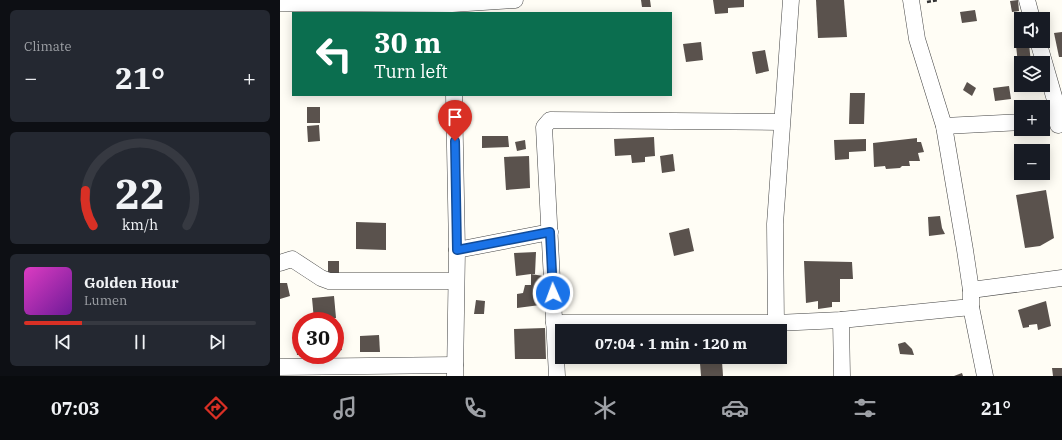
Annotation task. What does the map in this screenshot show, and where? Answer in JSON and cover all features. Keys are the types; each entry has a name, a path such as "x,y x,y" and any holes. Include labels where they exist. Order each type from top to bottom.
{"street":[{"path":"280,3 456,4 515,0"},
{"path":"776,323 775,224 781,122 791,0"},
{"path":"911,0 917,39 944,126 971,290 971,306 985,376"},
{"path":"1027,0 1030,12"},
{"path":"1040,48 1055,100 1054,125"},
{"path":"280,367 455,371 457,250 454,96"},
{"path":"557,376 544,126 550,120 781,122"},
{"path":"944,126 1014,122"},
{"path":"457,250 550,232"},
{"path":"280,263 292,259 321,278 329,280 456,281"},
{"path":"971,290 1062,278"},
{"path":"554,323 776,323 841,320 971,306"},
{"path":"841,320 842,376"}],"building":[{"path":"641,0 650,0 651,7 642,7"},
{"path":"713,0 744,0 744,7 728,8 728,13 715,14"},
{"path":"816,0 844,0 847,37 818,38"},
{"path":"1018,0 1019,11 1012,12 1010,1"},
{"path":"975,10 977,21 962,23 960,12"},
{"path":"1062,32 1062,57 1059,57 1054,33"},
{"path":"701,42 703,60 686,62 683,44"},
{"path":"1016,48 1029,48 1030,56 1017,56"},
{"path":"765,50 769,71 756,74 752,52"},
{"path":"967,82 976,88 972,96 963,90"},
{"path":"1009,86 1011,99 995,101 993,88"},
{"path":"850,93 865,93 864,124 849,124"},
{"path":"307,107 320,107 320,123 307,123"},
{"path":"319,125 320,141 308,142 307,126"},
{"path":"482,136 508,136 509,147 482,148"},
{"path":"654,137 655,156 645,157 645,162 632,163 631,155 615,156 614,139"},
{"path":"917,138 917,142 921,142 924,152 918,153 920,161 909,161 910,166 902,166 900,168 886,169 885,166 874,167 873,143"},
{"path":"866,139 866,151 849,152 849,159 835,160 834,140"},
{"path":"525,140 526,149 517,151 515,142"},
{"path":"673,154 675,171 662,173 660,156"},
{"path":"529,156 530,188 506,190 504,157"},
{"path":"1046,190 1054,238 1040,246 1025,248 1016,195"},
{"path":"940,216 942,228 945,234 929,236 928,217"},
{"path":"356,222 386,223 386,250 356,249"},
{"path":"689,228 694,251 674,256 669,233"},
{"path":"536,252 535,274 516,276 514,253"},
{"path":"328,261 339,261 339,275 328,275"},
{"path":"804,261 852,262 853,279 840,279 840,302 832,302 832,307 818,309 818,301 806,303"},
{"path":"531,274 543,276 540,305 517,308 517,294 523,293 525,285 531,285"},
{"path":"280,283 287,283 290,296 280,299"},
{"path":"334,296 335,312 313,312 312,298"},
{"path":"476,300 485,301 484,314 474,314"},
{"path":"1046,301 1051,326 1038,330 1037,324 1029,325 1029,327 1023,328 1018,310"},
{"path":"545,328 546,359 515,359 514,329"},
{"path":"379,335 380,352 360,352 360,336"},
{"path":"905,342 912,349 914,355 900,354 898,344"},
{"path":"700,364 722,364 723,376 701,376"},
{"path":"1052,368 1062,368 1062,376 1053,376"},
{"path":"962,373 963,376 954,376"}],"route":[{"path":"455,141 457,250 550,232 553,293"}]}
